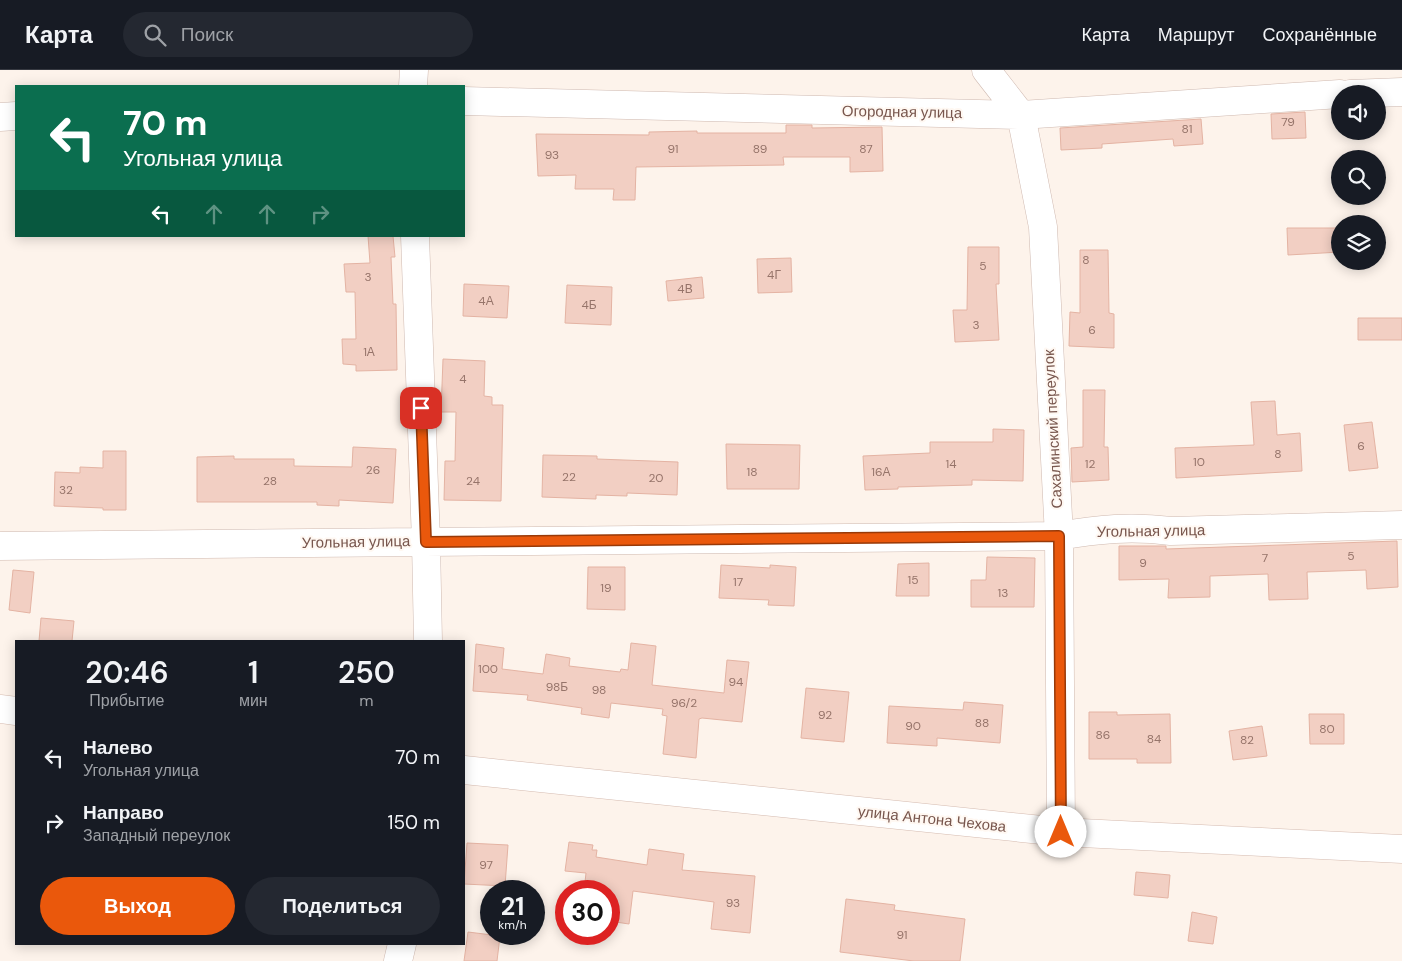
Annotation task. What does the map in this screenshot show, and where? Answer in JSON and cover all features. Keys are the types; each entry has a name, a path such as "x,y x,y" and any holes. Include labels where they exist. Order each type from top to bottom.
{"street":[{"path":"413,85 414,70"},
{"name":"Сахалинский переулок","path":"986,70 1021,115 1034,174 1042,227 1059,536 1061,832"},
{"path":"1386,93 1402,92"},
{"name":"Огородная улица","path":"465,101 1021,115 1331,95"},
{"path":"0,117 15,116"},
{"path":"415,237 428,640"},
{"name":"Угольная улица","path":"0,546 1059,536 1117,528 1142,527 1171,531 1402,525"},
{"path":"0,709 15,711"},
{"name":"улица Антона Чехова","path":"465,770 1061,832 1402,849"},
{"path":"398,961 402,945"}],"building":[{"path":"1305,112 1306,138 1272,139 1271,114"},
{"path":"1201,119 1203,144 1174,146 1173,139 1102,144 1102,148 1061,150 1060,128"},
{"path":"786,125 812,125 812,128 882,127 883,171 850,172 850,157 783,157 784,165 636,167 635,200 613,200 614,189 575,189 576,175 538,176 536,134 649,135 649,132 697,131 697,133 786,133"},
{"path":"1287,228 1331,228 1331,253 1288,255"},
{"path":"368,237 393,237 395,257 391,257 393,304 396,304 397,370 356,371 356,365 343,364 342,339 356,339 355,292 346,292 344,264 370,263"},
{"path":"968,247 999,247 999,284 996,284 999,340 955,342 953,310 967,310"},
{"path":"1080,250 1108,250 1109,313 1114,314 1114,348 1069,346 1070,312 1080,313"},
{"path":"791,258 792,292 758,293 757,259"},
{"path":"702,277 704,298 668,301 666,281"},
{"path":"464,284 509,286 507,318 463,316"},
{"path":"567,285 612,287 611,325 565,323"},
{"path":"1358,318 1402,318 1402,340 1358,340"},
{"path":"443,359 485,361 484,396 492,397 492,405 503,405 501,501 444,500 445,461 455,461 456,412 441,412"},
{"path":"1083,390 1105,390 1104,447 1108,447 1109,480 1072,482 1071,448 1083,447"},
{"path":"1275,401 1277,435 1300,433 1302,471 1176,478 1175,448 1254,445 1251,402"},
{"path":"1372,422 1378,468 1349,471 1344,425"},
{"path":"993,429 1024,430 1023,481 972,480 972,485 865,490 863,456 930,453 930,442 993,442"},
{"path":"726,444 800,445 799,489 727,489"},
{"path":"353,447 396,449 393,503 339,500 339,506 317,505 317,502 197,502 197,457 234,456 234,459 294,459 294,466 352,467"},
{"path":"103,451 126,451 126,510 54,506 55,472 80,473 80,467 103,468"},
{"path":"543,455 597,456 597,459 678,462 677,495 627,493 627,496 596,495 596,499 542,497"},
{"path":"1397,541 1398,587 1367,589 1366,570 1307,572 1308,599 1269,600 1268,574 1210,576 1210,597 1168,598 1169,579 1119,580 1119,546 1166,546 1166,549"},
{"path":"987,557 1035,558 1034,607 971,607 971,580 986,580"},
{"path":"929,563 929,596 896,596 898,564"},
{"path":"721,565 770,568 770,565 796,567 794,606 768,605 769,600 719,598"},
{"path":"588,567 625,567 625,610 587,609"},
{"path":"13,570 34,572 30,613 9,610"},
{"path":"41,618 74,621 72,640 39,640"},
{"path":"631,643 656,646 652,685 724,693 727,660 749,662 742,722 699,719 696,758 663,754 667,716 662,715 663,709 611,703 609,718 581,714 582,708 527,700 528,695 473,691 476,644 504,648 502,669 543,674 546,654 570,658 569,666 620,672 621,669 628,670"},
{"path":"806,688 849,692 844,742 801,738"},
{"path":"964,702 1003,705 1000,743 937,738 937,746 887,743 889,706 963,710"},
{"path":"1089,712 1117,712 1117,715 1170,714 1171,763 1137,763 1137,759 1089,759"},
{"path":"1309,714 1344,714 1344,744 1310,744"},
{"path":"1262,726 1267,756 1233,760 1229,731"},
{"path":"569,842 593,845 592,850 597,850 596,857 647,865 649,849 684,854 682,870 755,876 750,933 711,929 714,902 633,891 629,924 620,923 620,880 585,880 586,873 565,871"},
{"path":"467,843 508,845 505,880 480,880 480,885 465,884"},
{"path":"1136,872 1170,875 1168,898 1134,895"},
{"path":"846,899 895,905 894,910 965,919 960,961 914,961 840,952"},
{"path":"1192,912 1217,917 1213,944 1188,941"},
{"path":"468,932 480,934 480,945 499,945 497,961 464,961"}],"route":[{"path":"421,408 426,542 1059,536 1061,832"}]}
